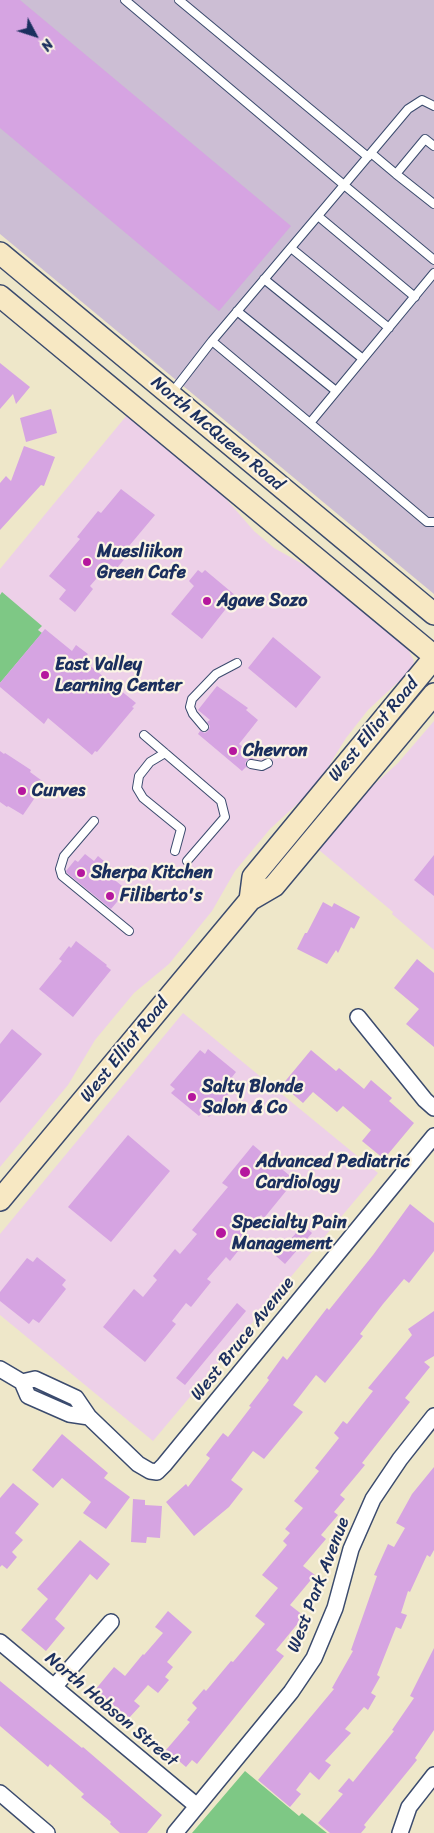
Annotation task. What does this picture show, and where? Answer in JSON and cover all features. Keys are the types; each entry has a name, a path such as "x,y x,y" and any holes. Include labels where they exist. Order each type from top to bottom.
{"main road":[{"name":"North McQueen Road","path":"0,253 434,614"},
{"name":"North McQueen Road","path":"0,296 434,657"},
{"path":"156,426 170,395"},
{"name":"West Elliot Road","path":"250,900 253,877 434,657"},
{"name":"West Elliot Road","path":"0,1200 250,900 274,886 434,694"}],"street":[{"path":"358,1017 424,1100 434,1108"},
{"name":"West Bruce Avenue","path":"89,1417 138,1464 150,1471 157,1472 434,1136"},
{"path":"0,1369 22,1382 28,1396 69,1414 89,1417"},
{"path":"22,1382 35,1378 76,1398 89,1417"},
{"path":"59,1410 66,1393"},
{"name":"West Park Avenue","path":"174,1833 291,1692 314,1658 335,1608 351,1549 373,1498 400,1459 434,1416"},
{"path":"54,1687 111,1622"},
{"name":"North Hobson Street","path":"0,1642 197,1806"},
{"path":"400,1833 409,1807 434,1775"},
{"path":"0,1794 47,1833"}],"lane":[{"path":"126,0 434,260"},
{"path":"179,0 370,155 434,204"},
{"path":"170,395 236,311 408,109 422,100 434,106"},
{"path":"396,174 425,139 434,146"},
{"path":"318,216 415,296"},
{"path":"291,248 389,328"},
{"path":"310,423 434,273"},
{"path":"264,279 363,359"},
{"path":"236,311 336,392"},
{"path":"212,341 427,522 434,522"},
{"path":"204,727 190,707 192,700 216,674 237,663"},
{"path":"144,736 221,801 225,817 187,861"},
{"path":"165,753 150,762 139,776 137,788 143,798 181,829 175,851"},
{"path":"251,764 262,766 268,763"},
{"path":"94,821 60,862 62,876 129,931"}],"shaded area":[{"path":"0,0 434,0 434,594 0,234"},
{"path":"127,415 220,492 254,531 274,548 310,568 407,647 414,661 411,670 368,710 346,738 322,777 308,794 270,829 235,871 212,911 169,964 134,993 95,1040 68,1085 0,1167 0,569"},
{"path":"434,721 434,950 392,914 393,912 319,850 367,791 398,763"},
{"path":"183,1013 378,1173 153,1441 0,1315 0,1234"}],"green space":[{"path":"2,592 42,626 38,630 42,633 0,683 0,595"},
{"path":"245,1771 299,1816 302,1813 327,1833 192,1833"}],"building":[{"path":"0,0 20,0 291,226 219,311 0,128"},
{"path":"0,363 30,387 16,404 13,394 0,409"},
{"path":"51,409 57,433 26,442 20,418"},
{"path":"24,446 55,457 44,486 41,485 0,530 0,483 6,476 11,481"},
{"path":"121,489 155,515 124,552 128,555 116,569 109,564 90,586 93,589 75,612 59,599 66,590 49,576 80,539 77,537 98,511 101,513"},
{"name":"Agave Sozo","path":"198,570 202,573 205,570 236,596 202,639 171,614 194,586 189,581"},
{"path":"45,629 72,651 76,645 88,654 83,660 136,703 132,707 134,708 97,752 95,751 92,755 48,718 44,724 0,687 0,683"},
{"name":"Chevron","path":"273,637 321,677 296,708 248,668"},
{"name":"Chevron","path":"217,686 248,708 246,710 258,720 239,744 256,758 247,760 245,763 248,768 246,767 242,771 198,734 200,731 205,733 208,731 210,726 207,722 210,720 198,710"},
{"path":"0,751 31,770 30,772 45,783 23,815 0,802"},
{"path":"85,854 94,861 98,856 111,867 106,873 127,890 111,909 66,871 75,860 78,862"},
{"path":"434,855 434,896 414,880"},
{"path":"323,902 332,907 334,903 360,917 354,929 351,927 338,953 336,950 327,964 297,949"},
{"path":"76,941 111,970 73,1017 39,989 62,961 59,959 69,946 71,948"},
{"path":"417,959 434,973 434,1047 406,1024 419,1009 394,988"},
{"path":"12,1029 42,1054 0,1103 0,1044"},
{"path":"208,1049 236,1072 232,1077 238,1082 209,1117 203,1112 199,1116 171,1093 175,1089 170,1085 200,1050 205,1054"},
{"path":"311,1050 336,1071 339,1068 364,1089 371,1080 392,1098 389,1101 414,1123 384,1159 362,1141 371,1130 343,1106 337,1112 313,1092 303,1103 282,1085"},
{"path":"128,1135 170,1171 111,1242 68,1207"},
{"path":"253,1145 295,1180 264,1218 261,1215 246,1233 250,1236 230,1261 226,1257 207,1279 211,1282 191,1307 186,1303 172,1321 176,1324 145,1362 103,1327 134,1289 143,1297 157,1280 153,1276 175,1249 180,1254 197,1234 192,1230 228,1187 222,1183"},
{"path":"410,1204 434,1223 434,1251 409,1283 404,1279 383,1304 360,1334 363,1336 325,1383 316,1375 293,1405 303,1412 264,1459 253,1451 231,1480 243,1489 229,1507 194,1536 166,1502 186,1484 188,1487 210,1458 206,1455 223,1433 228,1437 251,1407 249,1406 269,1380 267,1378 283,1356 287,1360 327,1308 329,1310 373,1255"},
{"path":"303,1225 312,1233 285,1264 276,1256"},
{"path":"37,1257 66,1280 62,1285 66,1289 39,1323 33,1319 29,1324 0,1301 0,1292 27,1258 33,1262"},
{"path":"237,1303 246,1311 185,1385 176,1378"},
{"path":"434,1311 434,1356 424,1362 430,1367 405,1398 410,1402 362,1463 365,1465 340,1495 345,1499 334,1512 338,1515 321,1535 326,1539 303,1566 315,1575 290,1605 304,1616 276,1650 284,1656 197,1764 192,1760 186,1767 166,1750 190,1722 187,1720 197,1708 192,1703 204,1689 206,1691 231,1661 233,1662 265,1624 255,1616 278,1588 262,1575 287,1545 283,1541 290,1533 285,1529 303,1508 294,1501 319,1471 315,1468 339,1438 334,1433 343,1421 347,1424 373,1391 368,1388 412,1335 408,1329"},
{"path":"62,1434 108,1473 104,1478 130,1497 106,1529 83,1513 91,1502 62,1478 53,1488 32,1470"},
{"path":"434,1467 434,1550 430,1557 427,1555 410,1592 408,1591 401,1613 407,1615 401,1629 396,1627 377,1675 380,1677 371,1693 376,1696 368,1710 364,1707 345,1729 351,1733 325,1761 331,1765 319,1780 310,1772 296,1790 301,1794 290,1807 258,1780 334,1689 332,1688 353,1651 351,1650 377,1576 374,1575 388,1544 394,1547 405,1528 396,1523 412,1494"},
{"path":"13,1483 39,1504 15,1533 23,1540 12,1552 17,1557 7,1569 2,1565 0,1567 0,1498"},
{"path":"133,1499 145,1500 145,1505 162,1506 160,1538 147,1537 146,1543 131,1542"},
{"path":"80,1540 110,1564 97,1580 90,1574 55,1619 65,1628 46,1651 21,1630 48,1599 37,1589"},
{"path":"168,1611 192,1632 167,1662 173,1667 165,1677 169,1680 158,1693 148,1685 134,1701 140,1706 129,1718 95,1690 114,1667 125,1676 163,1633 155,1627"},
{"path":"434,1648 434,1730 415,1758 417,1760 364,1825 366,1827 361,1833 330,1833 318,1823 343,1794 338,1791 349,1778 353,1782 394,1731 392,1730 414,1698 410,1696"},
{"path":"0,1681 83,1747 162,1815 147,1833 120,1833 110,1824 111,1822 81,1797 84,1794 50,1764 48,1767 0,1726"}],"place":[{"name":"Muesliikon Green Cafe","path":"87,562"},
{"name":"Agave Sozo","path":"207,601"},
{"name":"East Valley Learning Center","path":"45,675"},
{"name":"Chevron","path":"233,751"},
{"name":"Curves","path":"22,791"},
{"name":"Sherpa Kitchen","path":"81,873"},
{"name":"Filiberto's","path":"110,896"},
{"name":"Salty Blonde Salon & Co","path":"192,1097"},
{"name":"Advanced Pediatric Cardiology","path":"245,1172"},
{"name":"Specialty Pain Management","path":"221,1233"}]}
